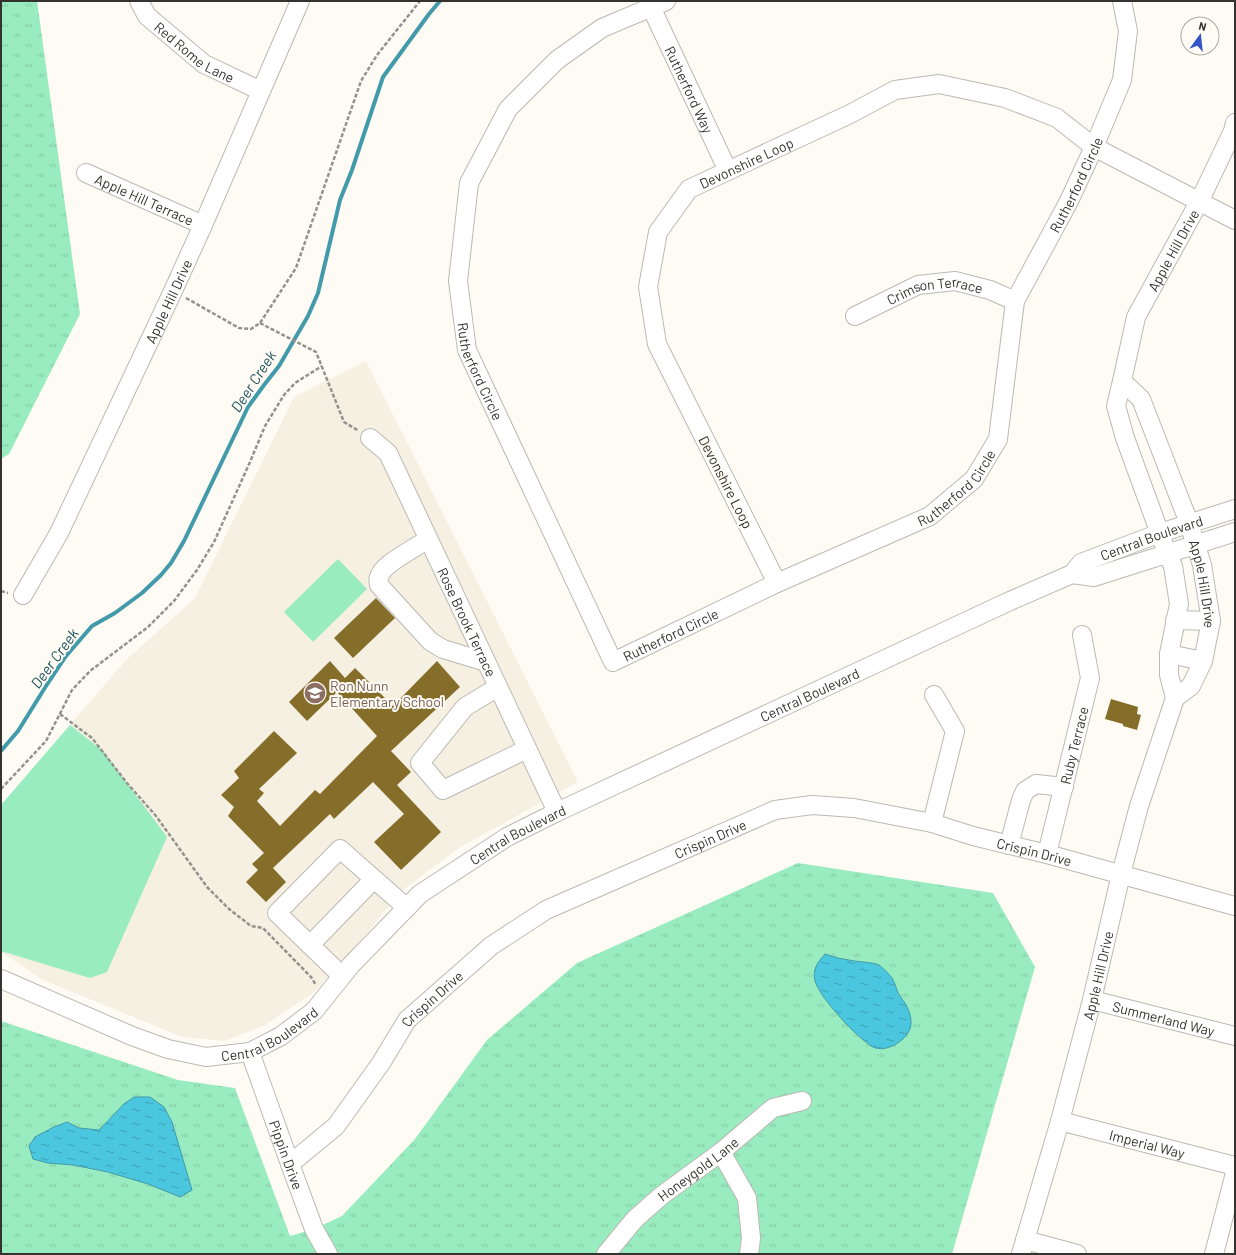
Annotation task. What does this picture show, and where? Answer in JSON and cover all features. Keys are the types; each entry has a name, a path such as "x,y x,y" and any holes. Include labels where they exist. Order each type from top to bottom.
{"street":[{"name":"Red Rome Lane","path":"139,1 147,16 204,64 261,91"},
{"name":"Apple Hill Drive","path":"23,595 60,533 173,291 300,1"},
{"name":"Rutherford Circle","path":"659,4 602,28 557,60 508,109 470,183 458,281 467,350 613,662 777,583 930,516 974,479 998,439 1015,301 1069,201 1094,147 1122,80 1128,31 1122,1"},
{"name":"Rutherford Way","path":"659,4 728,171"},
{"name":"Devonshire Loop","path":"777,583 657,344 648,287 658,232 689,189 850,114 895,90 939,84 1005,98 1057,118 1094,147 1235,220"},
{"name":"Apple Hill Drive","path":"1023,1247 1060,1121 1092,1000 1121,874 1140,806 1175,698 1169,675 1169,654 1178,604 1173,566 1125,438 1116,406 1136,317 1199,202 1233,131 1235,123"},
{"name":"Apple Hill Terrace","path":"86,173 203,225"},
{"name":"Crimson Terrace","path":"855,316 918,285 955,281 990,290 1015,301"},
{"name":"Apple Hill Drive","path":"1122,381 1141,399 1189,523 1202,566 1211,621 1203,661 1191,686 1175,698"},
{"path":"1125,438 1153,430"},
{"name":"Rose Brook Terrace","path":"370,438 388,453 557,812"},
{"path":"1138,473 1166,463"},
{"name":"Central Boulevard","path":"1,979 132,1036 168,1049 206,1057 250,1052 281,1036 314,1011 351,965 420,894 507,837 557,812 1072,574 1081,563 1160,532 1235,509"},
{"name":"Central Boulevard","path":"1072,574 1094,577 1235,532"},
{"path":"428,539 386,566 380,573 378,579 379,586 436,646 486,662"},
{"path":"1175,620 1211,621"},
{"name":"Ruby Terrace","path":"1047,854 1090,678 1082,635"},
{"path":"1169,654 1203,661"},
{"path":"498,687 465,707 420,763 443,790 527,749"},
{"path":"932,824 955,731 934,695"},
{"path":"1009,845 1021,800 1025,791 1036,784 1064,787"},
{"name":"Crispin Drive","path":"290,1164 336,1126 381,1063 408,1020 491,946 546,910 775,810 812,805 854,808 932,824 1235,906"},
{"path":"342,976 277,913 340,849 407,908"},
{"path":"310,945 374,879"},
{"name":"Summerland Way","path":"1092,1000 1235,1036"},
{"name":"Pippin Drive","path":"250,1052 314,1229 328,1254"},
{"name":"Honeygold Lane","path":"606,1254 635,1219 661,1196 721,1152 773,1108 802,1101"},
{"name":"Imperial Way","path":"1060,1121 1235,1166"},
{"path":"721,1152 747,1198 751,1238 749,1254"},
{"path":"1214,1254 1235,1174"},
{"path":"1023,1247 1077,1254"}],"path":[{"path":"173,291 239,328 251,329 260,323 296,268 361,81 377,55 420,1"},
{"path":"260,323 316,352 344,422 370,438"},
{"path":"1,789 46,741 72,690 90,671 148,627 174,601 197,570 214,542 265,426 284,395 295,383 322,366"},
{"path":"60,714 92,738 127,783 156,816 206,887 229,909 251,926 263,928 316,984 328,994"}],"shaded area":[{"name":"Ron Nunn Elementary School","path":"366,361 578,782 459,848 400,892 359,943 313,993 265,1025 225,1041 182,1037 43,980 1,952 1,805 125,661 195,598 294,397"}],"green space":[{"path":"1,1 37,1 80,314 9,454 1,459"},
{"path":"338,559 367,589 313,642 284,612"},
{"path":"70,725 103,751 167,837 107,972 90,978 1,951 1,805"},
{"path":"798,863 993,893 1035,967 952,1254 1,1254 1,1021 178,1080 235,1088 290,1236 314,1229 342,1216 415,1139 487,1040 577,963"}],"water":[{"path":"825,954 843,959 876,964 890,975 907,1007 910,1016 910,1028 903,1039 891,1046 879,1049 866,1043 849,1027 824,997 815,981 815,969"},
{"path":"134,1097 150,1097 164,1107 172,1122 192,1190 180,1197 148,1184 108,1172 73,1165 48,1163 33,1159 29,1146 35,1137 67,1122 79,1128 99,1130 124,1104"}],"building":[{"path":"376,598 395,618 353,658 334,638"},
{"path":"330,661 345,678 355,668 393,706 437,661 460,687 391,751 411,772 397,785 441,832 401,870 374,842 404,814 373,782 334,819 330,814 273,868 286,882 266,902 246,882 258,870 252,864 264,853 228,816 234,807 221,795 239,778 234,771 274,731 297,753 259,789 264,793 257,801 280,826 315,790 320,794 377,736 337,692 307,721 289,702"},
{"path":"1111,699 1138,707 1137,714 1141,715 1137,730 1105,719"}],"waterway":[{"name":"Deer Creek","path":"1,751 18,731 66,656 92,626 115,613 142,593 171,563 184,541 248,407 279,366 308,316 318,293 340,200 352,170 383,77 440,1"}],"place":[{"name":"Ron Nunn Elementary School","path":"315,693"}]}
